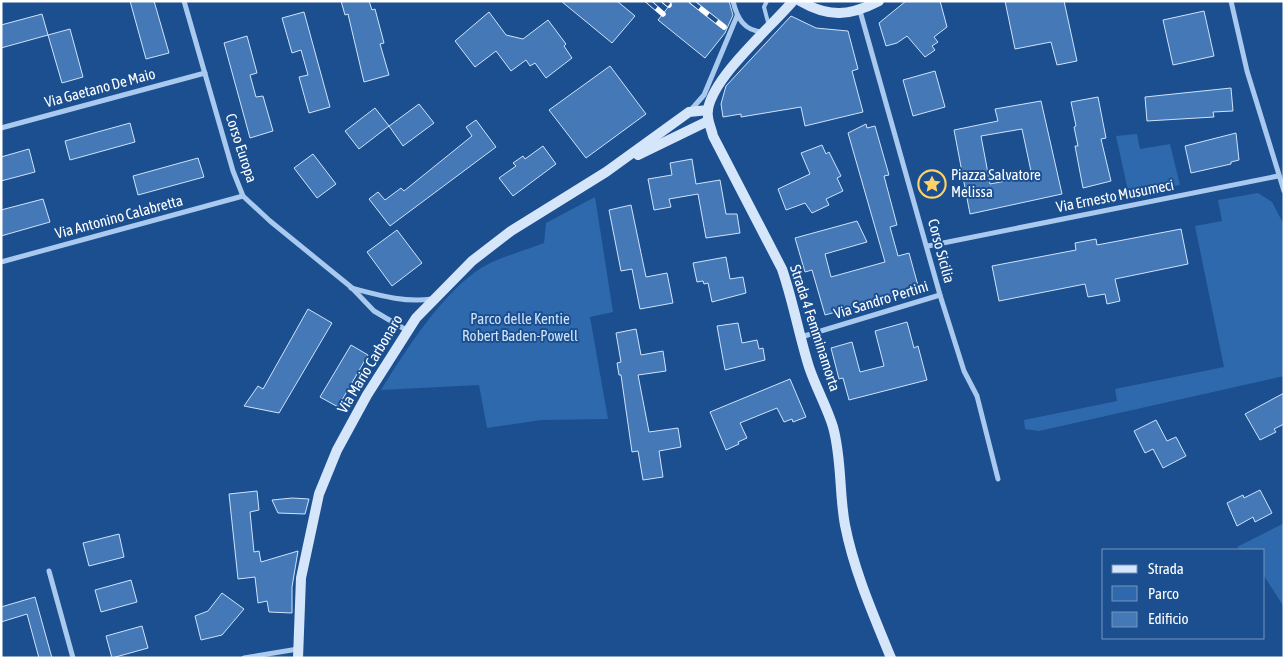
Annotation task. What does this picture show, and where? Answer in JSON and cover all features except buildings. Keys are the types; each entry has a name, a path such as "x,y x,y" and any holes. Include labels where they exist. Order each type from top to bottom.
{"street":[{"name":"Corso Europa","path":"184,1 233,171 243,196 374,310 408,331"},
{"path":"733,1 737,16 746,26 756,31 768,30"},
{"name":"Strada 4 Femminamorta","path":"793,1 718,84 708,110 708,121 782,269 812,374 833,426 840,469 845,526 861,584 891,658"},
{"path":"800,1 815,10 838,14 860,11 879,1"},
{"path":"1231,1 1247,71 1284,191"},
{"name":"Corso Sicilia","path":"860,11 928,246 940,295 964,371 977,396 998,479"},
{"path":"606,172 689,112 704,95 737,16"},
{"name":"Via Gaetano De Maio","path":"1,128 204,73"},
{"path":"689,112 708,110 704,95"},
{"path":"606,172 708,121"},
{"name":"Via Mario Carbonaro","path":"298,653 301,578 319,494 337,450 367,395 416,318 432,299 472,261 511,231 606,172"},
{"name":"Via Ernesto Musumeci","path":"928,246 1278,176"},
{"name":"Via Antonino Calabretta","path":"1,262 243,196"},
{"path":"351,288 414,301 432,299"},
{"name":"Via Sandro Pertini","path":"801,337 940,295"},
{"path":"49,571 73,658"},
{"path":"244,658 265,652 298,653"}],"lane":[{"path":"767,1 764,7 768,30"}],"green space":[{"path":"1137,134 1140,149 1170,144 1180,185 1129,195 1116,136"},
{"path":"1258,193 1272,202 1284,225 1284,376 1039,431 1025,429 1024,420 1117,401 1115,389 1224,367 1195,226 1222,221 1218,200"},
{"name":"Parco delle Kentie Robert Baden-Powell","path":"595,197 613,312 590,317 608,419 541,420 487,428 479,385 381,390 428,320 458,286 490,263 544,243 546,223"},
{"path":"1284,523 1284,607 1265,578 1265,549 1239,549 1237,547"}],"railway":[{"path":"648,1 663,14"},
{"path":"664,1 669,5"},
{"path":"691,1 724,27"}],"place":[{"name":"Piazza Salvatore Melissa","path":"932,184"}]}
